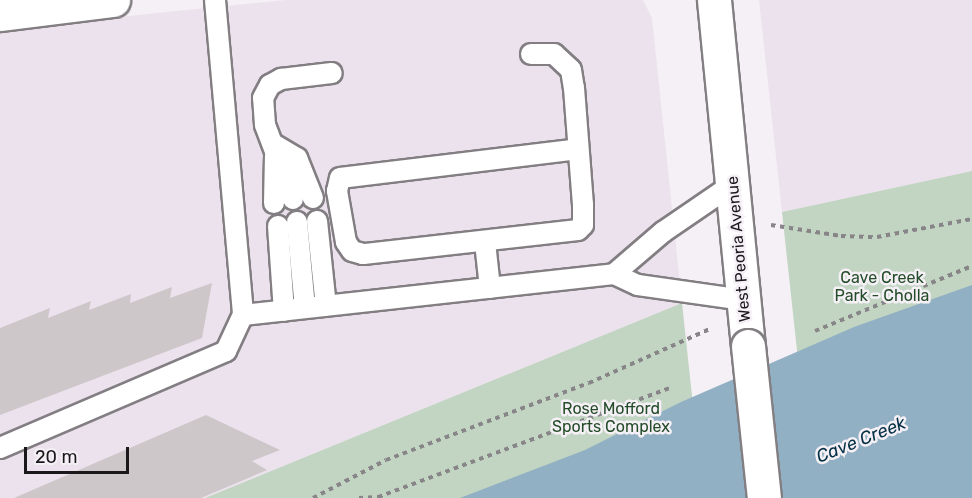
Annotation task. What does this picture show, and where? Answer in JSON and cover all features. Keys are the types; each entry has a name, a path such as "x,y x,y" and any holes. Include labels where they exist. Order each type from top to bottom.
{"main road":[{"path":"0,14 113,0"},
{"name":"West Peoria Avenue","path":"714,0 764,498"}],"lane":[{"path":"0,448 226,351 243,315 215,0"},
{"path":"531,54 554,54 571,70 578,149 583,225 565,234 363,254 352,251 341,222 337,191 340,178 578,149"},
{"path":"284,201 275,145 262,113 270,85 281,79 332,73"},
{"path":"275,145 297,158 313,198"},
{"path":"614,274 663,232 733,184"},
{"path":"317,221 326,306"},
{"path":"284,310 287,224 305,308"},
{"path":"485,242 490,288"},
{"path":"243,315 614,274 638,285 745,307"}],"path":[{"path":"737,222 841,236 877,237 972,219"},
{"path":"815,331 972,266"},
{"path":"313,498 386,460 589,383 745,307"},
{"path":"359,498 378,497 669,388"}],"shaded area":[{"path":"286,0 643,0 652,18 682,303 205,498 0,498 0,29"},
{"path":"759,0 972,0 972,171 782,212"}],"green space":[{"name":"Cave Creek Park - Cholla","path":"972,171 972,498 813,498 782,212"},
{"name":"Rose Mofford Sports Complex","path":"682,303 703,498 205,498"}],"water":[{"name":"Cave Creek","path":"972,285 972,498 460,498 585,450 681,402 854,327"}],"building":[{"path":"212,283 202,338 0,415 0,328 50,308 48,318 91,301 89,310 131,294 130,303 172,287 170,298"},
{"path":"206,415 280,450 252,461 267,470 201,498 14,498"}]}
